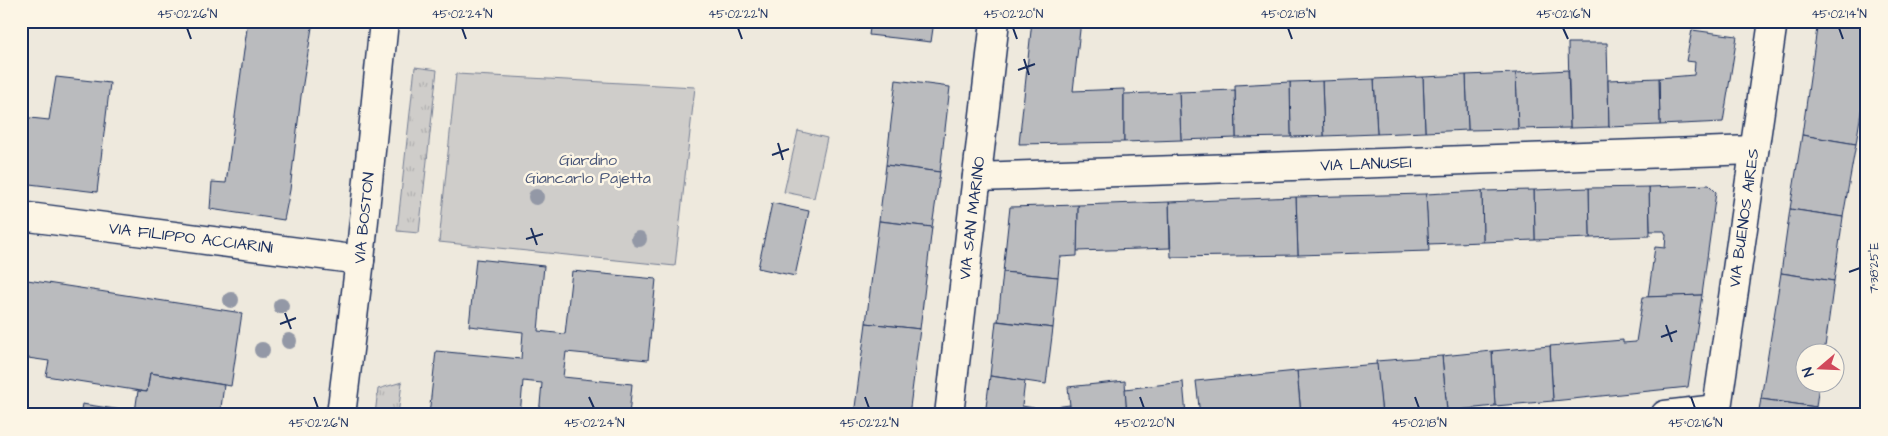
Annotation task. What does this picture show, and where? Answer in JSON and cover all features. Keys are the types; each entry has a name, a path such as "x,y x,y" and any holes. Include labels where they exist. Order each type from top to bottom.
{"street":[{"name":"VIA BOSTON","path":"341,415 360,260 384,21"},
{"name":"VIA SAN MARINO","path":"948,415 995,21"},
{"name":"VIA BUENOS AIRES","path":"1716,412 1773,21"},
{"name":"VIA LANUSEI","path":"977,177 1754,150"},
{"name":"VIA FILIPPO ACCIARINI","path":"21,216 360,260"},
{"path":"1665,415 1716,412"}],"green space":[{"path":"415,67 437,70 419,233 397,231"},
{"name":"Giardino Giancarlo Pajetta","path":"456,74 695,87 675,266 439,242"},
{"path":"798,131 827,138 814,198 784,192"},
{"path":"402,382 398,415 375,415 378,389"}],"building":[{"path":"248,21 313,21 301,96 290,190 284,220 210,209 212,182 226,183"},
{"path":"871,21 934,21 931,42 869,35"},
{"path":"1032,21 1081,21 1073,91 1124,89 1124,142 1019,144"},
{"path":"1818,21 1867,21 1867,74 1856,144 1802,135"},
{"path":"1692,30 1737,36 1723,122 1660,125 1659,78 1694,75 1695,62 1686,61"},
{"path":"1568,43 1607,43 1609,127 1570,128"},
{"path":"1568,70 1570,128 1518,129 1516,73"},
{"path":"1516,73 1518,129 1468,130 1466,75"},
{"path":"1466,75 1468,130 1425,132 1423,77"},
{"path":"56,77 110,83 97,192 21,183 21,117 49,120"},
{"path":"1423,77 1425,132 1377,134 1374,79"},
{"path":"1659,78 1660,125 1609,127 1608,80"},
{"path":"1374,79 1377,134 1324,136 1322,81"},
{"path":"896,80 950,87 940,172 886,165"},
{"path":"1322,81 1324,136 1291,137 1290,82"},
{"path":"1290,82 1291,137 1236,138 1235,85"},
{"path":"1235,90 1236,138 1181,140 1179,92"},
{"path":"1179,92 1181,140 1124,142 1124,94"},
{"path":"1802,135 1856,144 1843,217 1790,209"},
{"path":"886,165 940,172 932,227 879,221"},
{"path":"1709,185 1716,192 1702,295 1648,297 1655,247 1665,248 1666,235 1664,231 1650,231 1649,187"},
{"path":"1649,187 1650,236 1590,238 1589,188"},
{"path":"1589,188 1590,238 1535,240 1534,190"},
{"path":"1534,190 1535,240 1483,242 1482,191"},
{"path":"1482,191 1483,242 1428,244 1426,194"},
{"path":"1426,194 1429,251 1298,255 1296,197"},
{"path":"1296,197 1298,255 1171,257 1169,202"},
{"path":"1169,202 1170,248 1077,251 1078,205"},
{"path":"772,203 809,211 795,276 758,268"},
{"path":"1078,205 1077,256 1060,257 1058,277 1003,272 1010,207"},
{"path":"1790,209 1843,217 1834,281 1781,273"},
{"path":"879,221 932,227 920,329 866,323"},
{"path":"476,259 544,266 538,331 565,334 572,271 656,279 648,360 566,352 563,377 632,384 629,415 539,415 542,383 523,381 520,415 429,415 436,351 521,359 523,332 469,326"},
{"path":"1003,272 1058,277 1053,328 998,321"},
{"path":"1781,273 1834,281 1825,344 1796,344 1796,394 1818,394 1816,407 1761,399"},
{"path":"21,279 242,313 231,386 150,373 147,392 46,376 49,361 21,357"},
{"path":"1702,295 1688,387 1553,401 1550,346 1623,340 1623,343 1636,342 1643,297"},
{"path":"996,321 1053,328 1046,384 990,376"},
{"path":"866,323 920,329 909,415 854,415"},
{"path":"1550,346 1553,401 1495,406 1492,351"},
{"path":"1492,351 1495,406 1447,411 1442,356"},
{"path":"1442,356 1447,411 1382,415 1376,361"},
{"path":"1377,364 1382,415 1301,415 1297,371"},
{"path":"1297,371 1301,415 1200,415 1196,381"},
{"path":"150,373 224,385 220,415 80,415 82,404 135,412 138,391 147,392"},
{"path":"990,376 1025,381 1022,406 1040,409 1070,405 1071,415 985,415"},
{"path":"1125,381 1127,415 1071,415 1068,387"},
{"path":"1183,382 1186,415 1127,415 1125,389"},
{"path":"1761,399 1816,407 1815,415 1758,415"}]}
